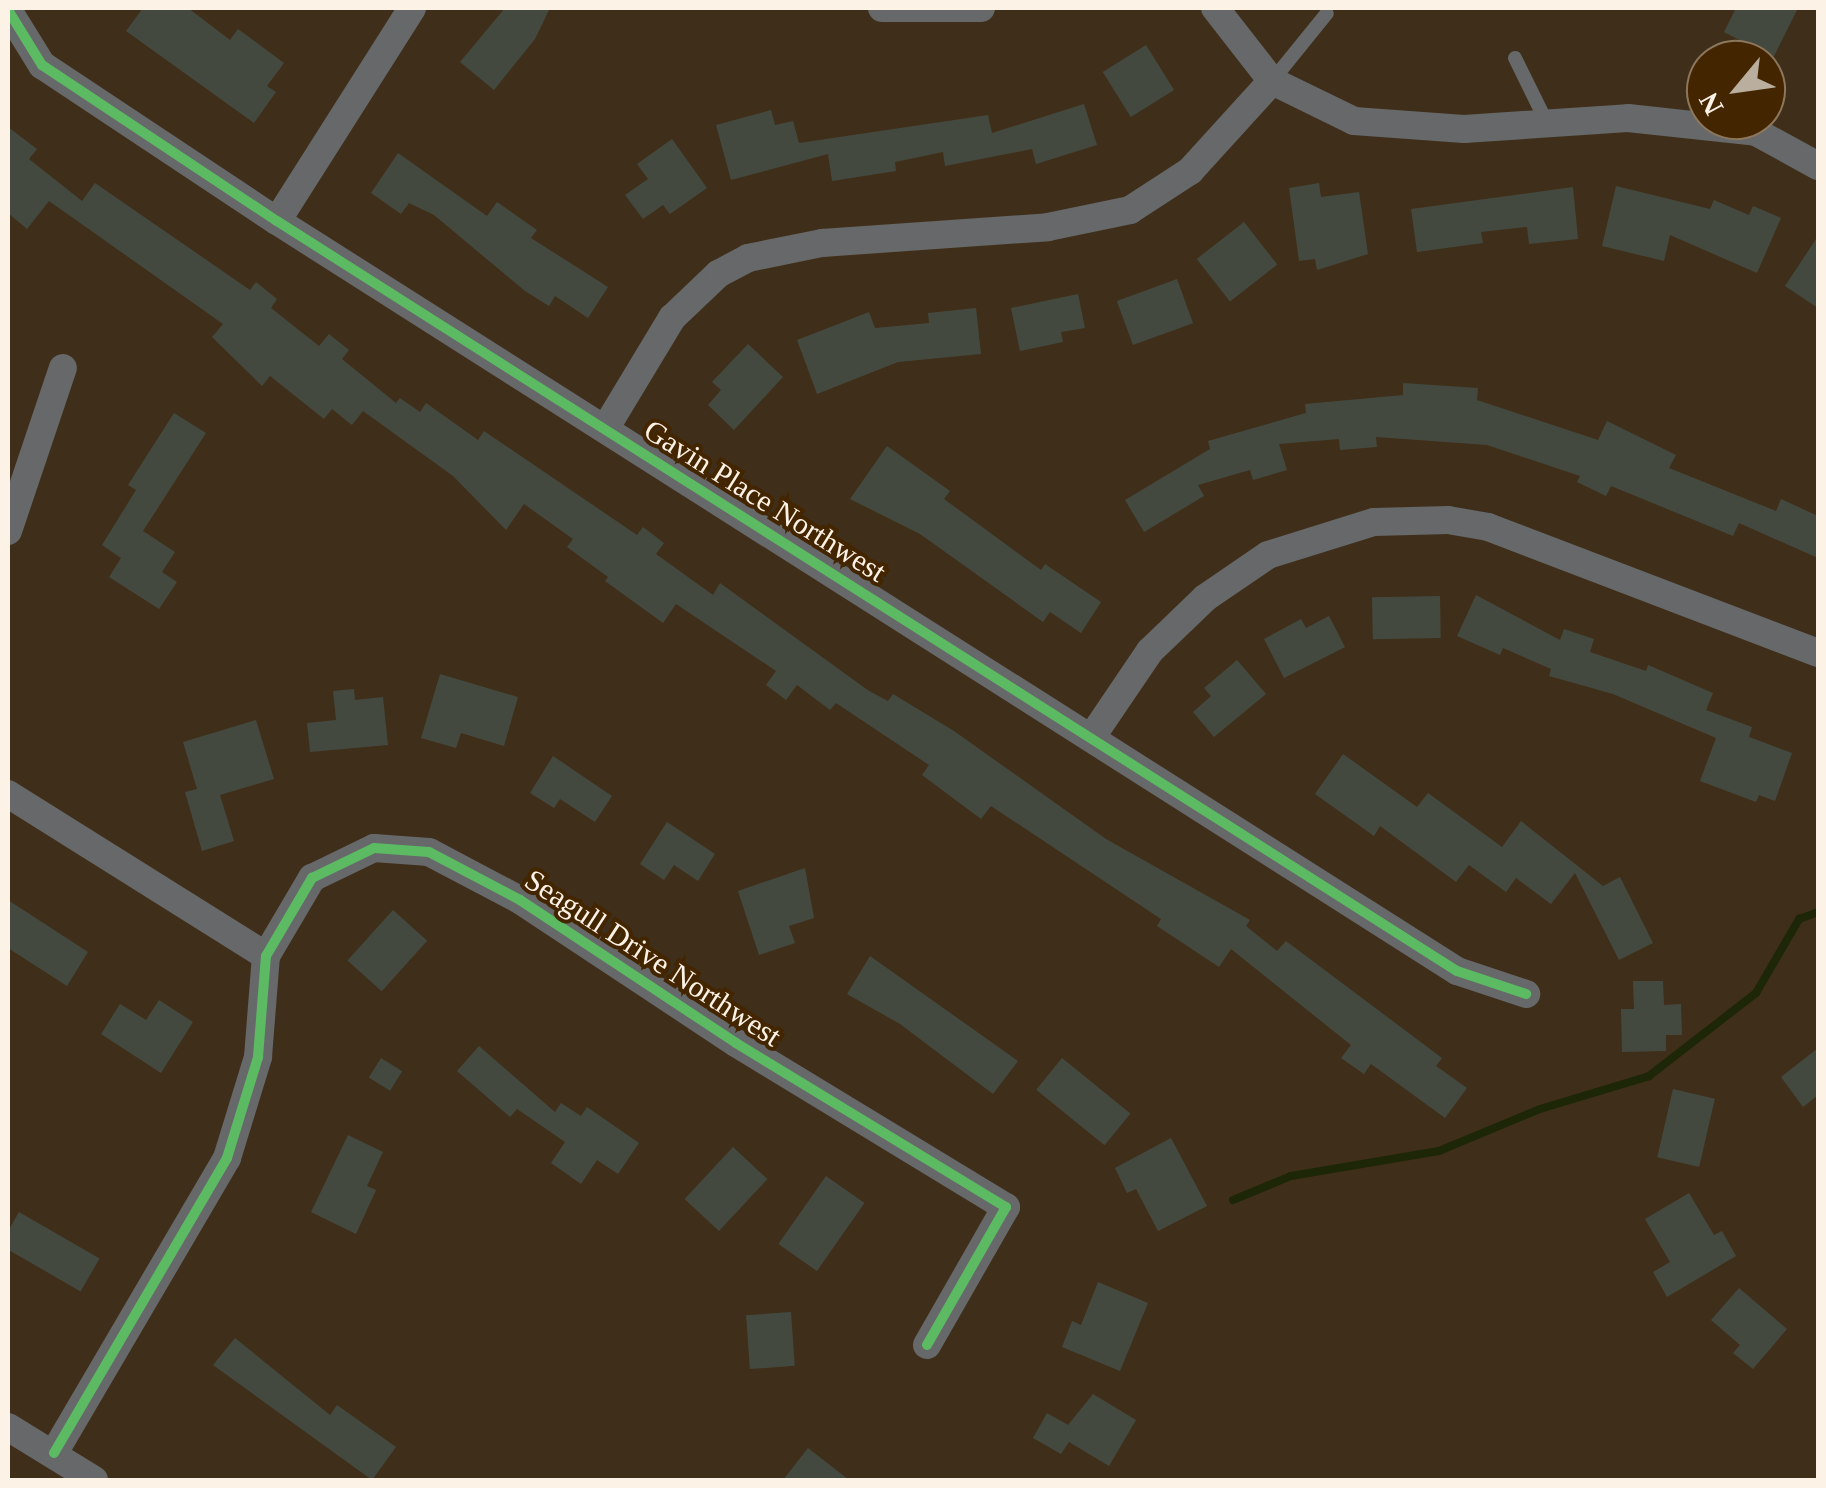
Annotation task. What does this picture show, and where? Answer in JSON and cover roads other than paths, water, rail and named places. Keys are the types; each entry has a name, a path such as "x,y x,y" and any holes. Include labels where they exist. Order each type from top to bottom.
{"street":[{"path":"278,221 412,8"},
{"path":"882,8 981,8"},
{"path":"1214,8 1272,81 1354,121 1464,129 1628,118 1756,132 1818,166"},
{"name":"Gavin Place Northwest","path":"8,10 42,65 278,221 1457,971 1526,994"},
{"path":"604,429 672,318 718,274 748,258 822,243 1048,227 1130,210 1190,172 1272,81"},
{"path":"8,531 63,368"},
{"path":"1091,738 1150,651 1205,598 1268,556 1374,522 1448,520 1488,527 1818,654"},
{"path":"8,794 266,956"},
{"name":"Seagull Drive Northwest","path":"54,1453 226,1158 258,1057 266,956 312,878 374,848 428,852 520,900 736,1043 1006,1206 927,1345"},
{"path":"8,1427 94,1480"}],"lane":[{"path":"1272,81 1326,13"},
{"path":"1515,58 1547,123"}],"waterway":[{"path":"1233,1200 1291,1176 1439,1151 1540,1109 1649,1076 1756,993 1799,919 1818,912"}]}
